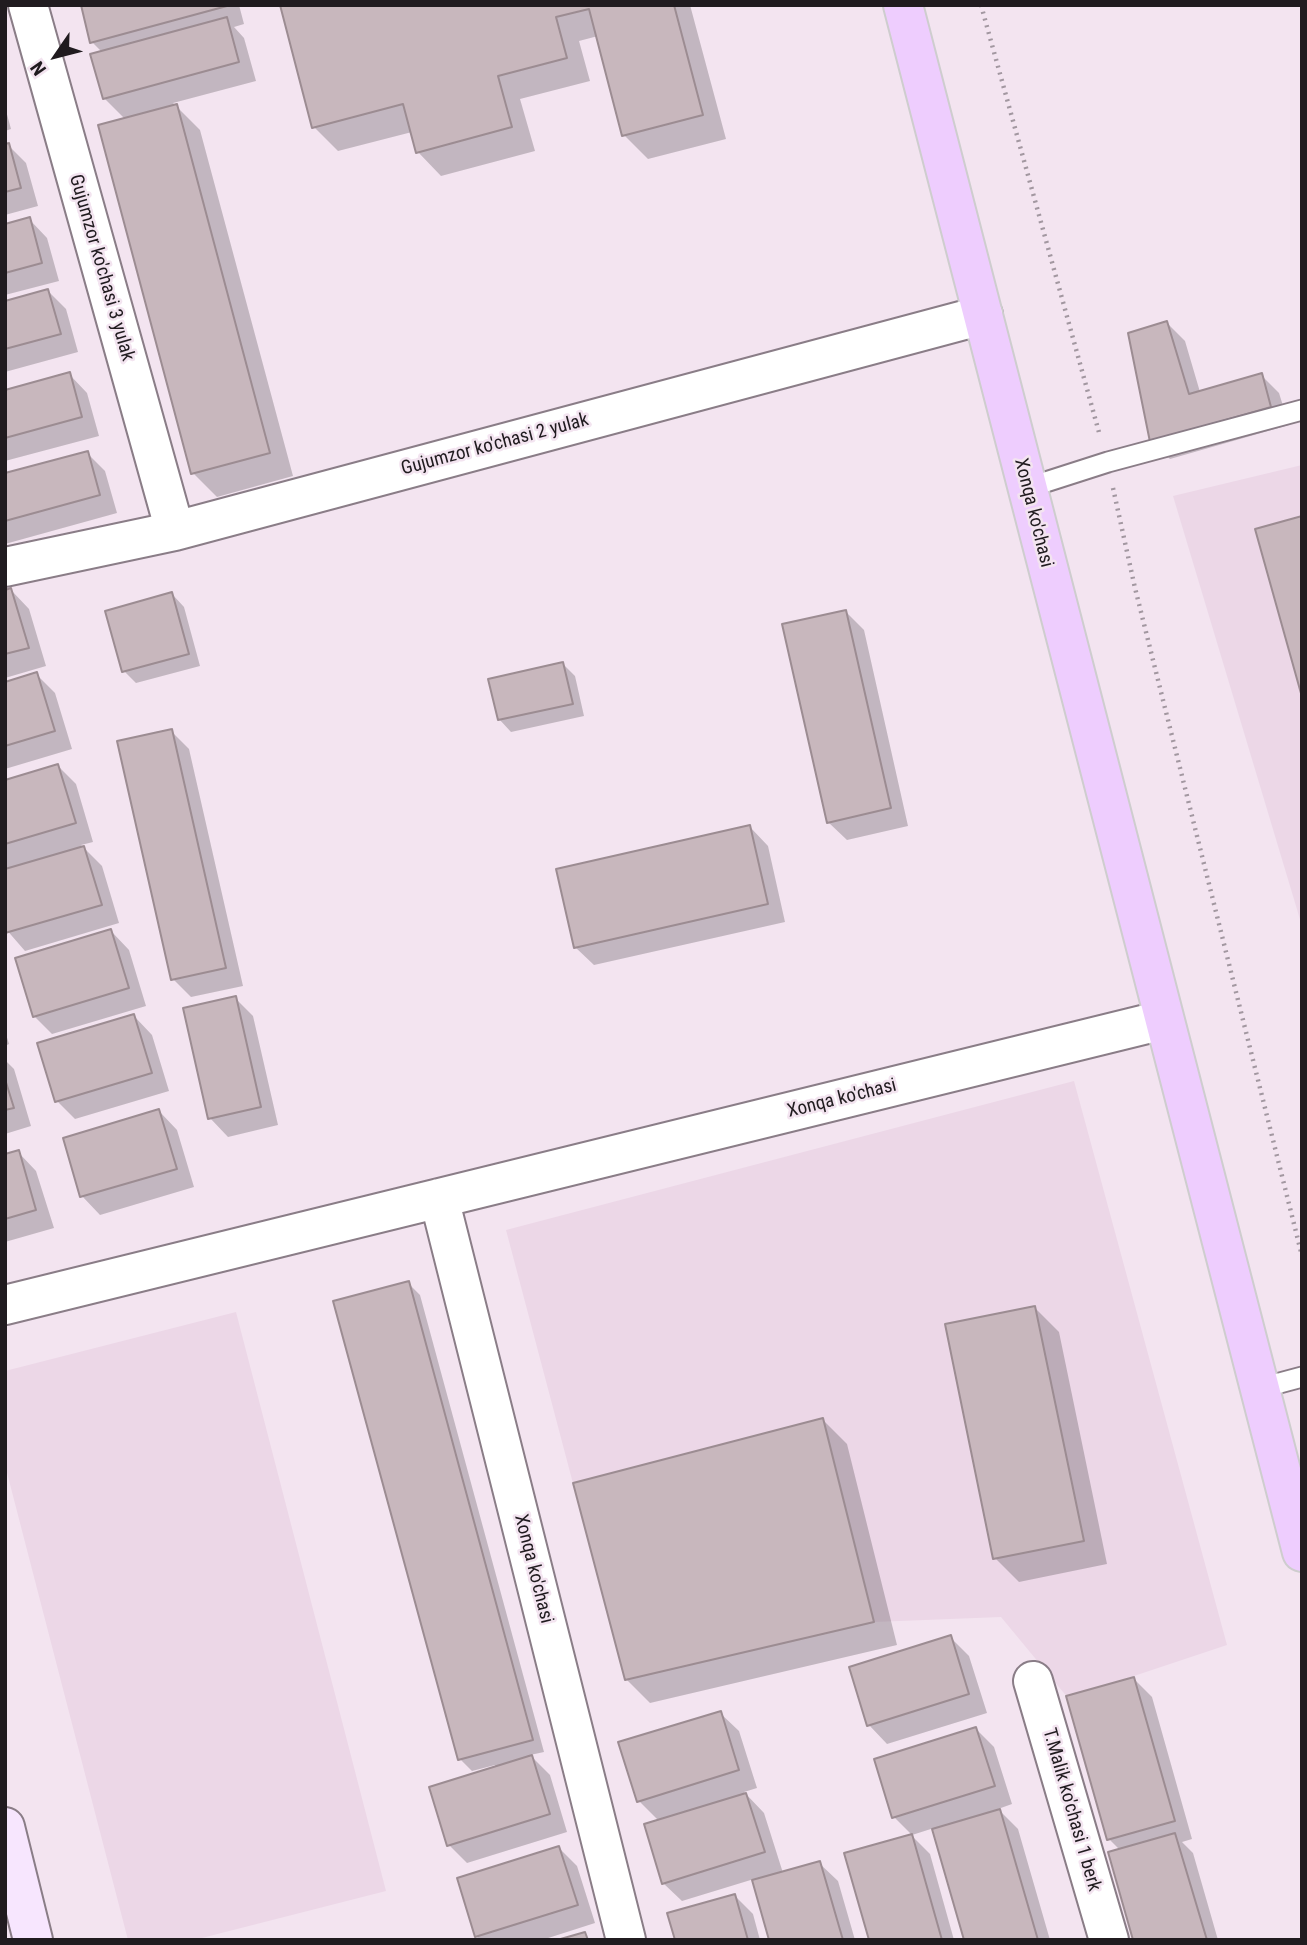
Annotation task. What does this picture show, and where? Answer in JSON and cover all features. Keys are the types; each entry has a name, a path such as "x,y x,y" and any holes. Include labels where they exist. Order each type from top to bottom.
{"main road":[{"name":"Xonqa ko'chasi","path":"903,5 1302,1552"}],"street":[{"name":"Gujumzor ko'chasi 3 yulak","path":"28,5 175,531"},
{"name":"Gujumzor ko'chasi 2 yulak","path":"5,568 175,531 983,315"},
{"name":"Xonqa ko'chasi","path":"5,1305 1163,1020"},
{"name":"Xonqa ko'chasi","path":"439,1198 626,1940"},
{"name":"T.Malik ko'chasi 1 berk","path":"1032,1681 1109,1940"},
{"path":"5,1827 33,1940"}],"lane":[{"path":"1027,488 1108,462 1302,410"},
{"path":"1261,1388 1302,1377"}],"path":[{"path":"981,5 1108,462 1138,601 1302,1256"}],"shaded area":[{"path":"1302,465 1302,926 1173,496"},
{"path":"1074,1081 1227,1645 1068,1698 1001,1617 874,1622 625,1680 506,1230"},
{"path":"236,1312 386,1891 194,1940 128,1940 5,1465 5,1371"}],"building":[{"path":"81,5 227,5 227,6 90,43"},
{"path":"280,5 674,5 703,115 622,136 589,9 556,17 567,58 498,76 512,127 416,153 403,104 312,128"},
{"path":"227,17 239,62 103,99 90,54"},
{"path":"177,104 270,453 191,474 98,125"},
{"path":"9,143 21,188 5,192 5,144"},
{"path":"30,217 42,263 5,273 5,224"},
{"path":"48,289 61,334 5,349 5,301"},
{"path":"1167,321 1189,394 1262,373 1271,407 1150,442 1128,333"},
{"path":"70,372 82,417 5,438 5,390"},
{"path":"88,451 100,495 5,521 5,473"},
{"path":"1302,516 1302,697 1255,529"},
{"path":"11,588 29,648 5,654 5,590"},
{"path":"172,592 189,654 122,672 105,611"},
{"path":"846,610 891,808 827,823 782,624"},
{"path":"563,662 573,704 498,720 488,679"},
{"path":"37,672 55,731 5,746 5,682"},
{"path":"172,729 226,968 171,980 117,741"},
{"path":"58,764 76,823 5,844 5,780"},
{"path":"750,825 768,904 574,948 556,869"},
{"path":"84,846 102,905 5,933 5,869"},
{"path":"111,929 129,988 33,1017 15,958"},
{"path":"236,996 261,1107 208,1119 183,1008"},
{"path":"134,1014 152,1073 55,1102 37,1043"},
{"path":"5,1079 14,1108 5,1110"},
{"path":"159,1109 177,1169 80,1197 63,1138"},
{"path":"19,1150 36,1210 5,1219 5,1154"},
{"path":"409,1281 533,1740 458,1760 333,1301"},
{"path":"1035,1306 1084,1541 993,1559 945,1324"},
{"path":"823,1418 874,1622 625,1680 573,1483"},
{"path":"951,1635 969,1694 867,1726 849,1667"},
{"path":"1134,1677 1175,1821 1107,1840 1066,1696"},
{"path":"721,1711 739,1770 637,1802 618,1742"},
{"path":"976,1727 995,1786 892,1818 874,1759"},
{"path":"532,1755 550,1814 447,1846 429,1787"},
{"path":"746,1793 765,1852 662,1884 644,1824"},
{"path":"1000,1809 1038,1940 964,1940 932,1829"},
{"path":"1175,1833 1207,1940 1133,1940 1108,1852"},
{"path":"912,1834 942,1940 869,1940 844,1853"},
{"path":"559,1846 578,1905 475,1937 457,1878"},
{"path":"820,1861 843,1940 769,1940 752,1880"},
{"path":"735,1894 748,1940 675,1940 667,1913"},
{"path":"585,1932 588,1940 557,1940"}]}
